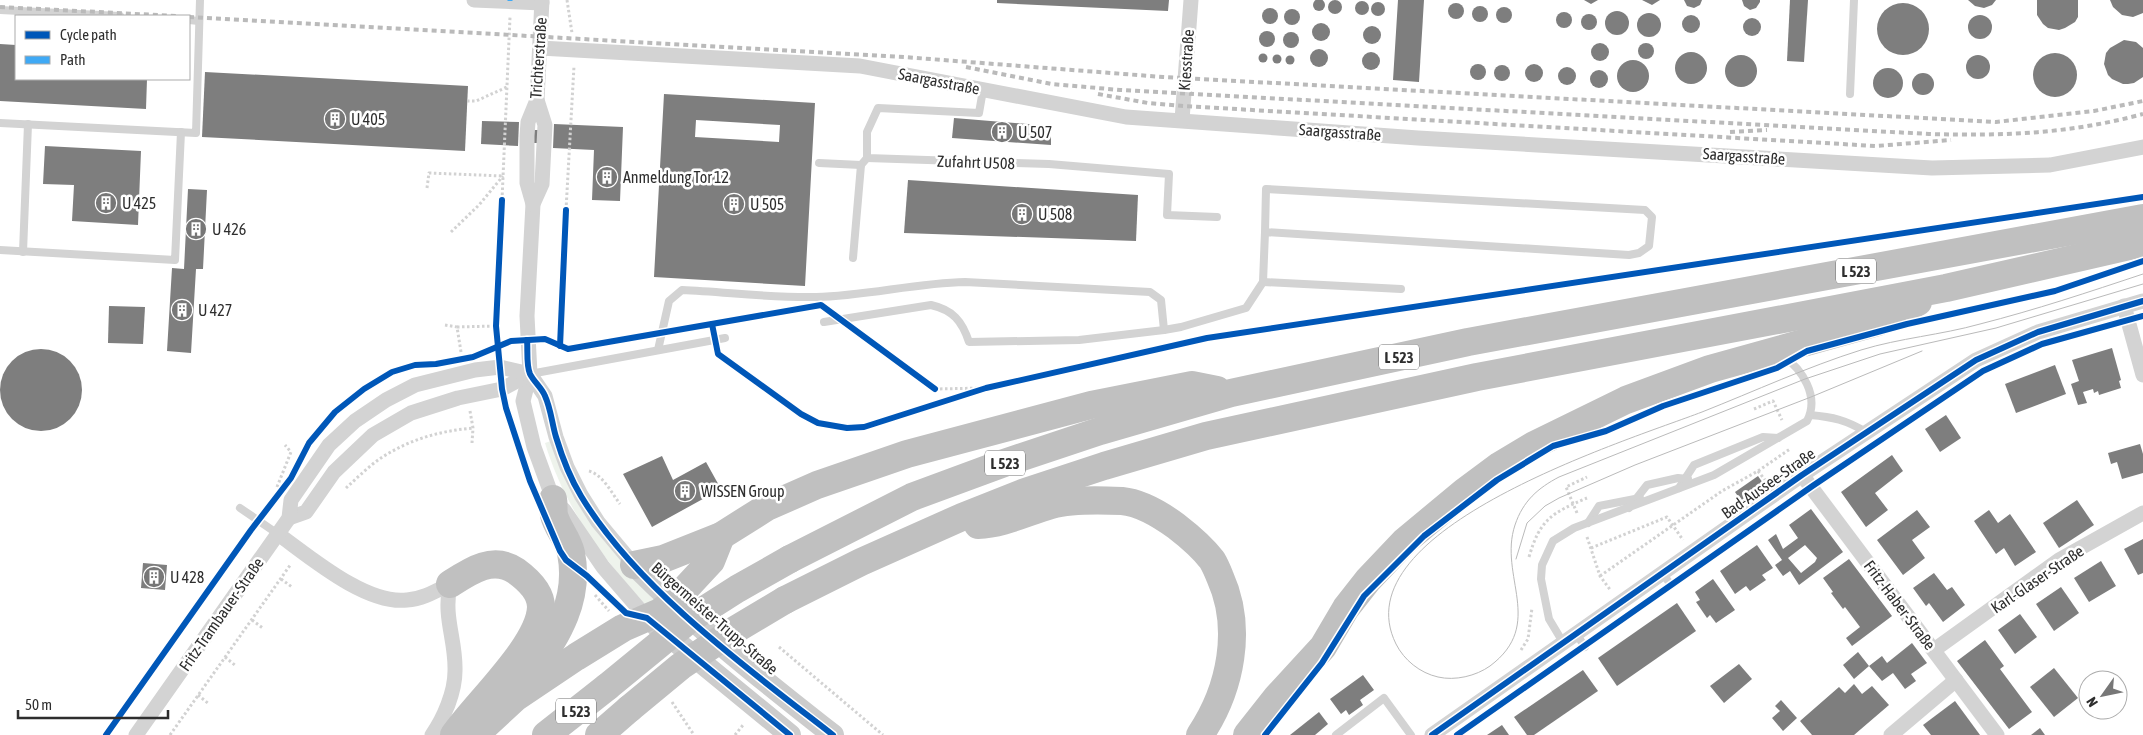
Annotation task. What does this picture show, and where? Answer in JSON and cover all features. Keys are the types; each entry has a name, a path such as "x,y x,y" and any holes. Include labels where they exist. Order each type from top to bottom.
{"highway":[{"name":"L 523","path":"546,735 690,619 790,559 930,490 1100,431 1231,393 1468,342 2143,218"},
{"name":"L 523","path":"599,735 681,666 733,631 785,600 861,562 937,528 1025,492 1104,466 1206,436 1478,377 1946,288 2143,243"},
{"path":"1247,735 1277,697 1323,647 1346,608 1368,580 1405,541 1464,492 1499,466 1534,445 1626,400 1710,369 1878,322 1946,288"},
{"path":"634,565 663,559 721,536 767,507 817,485 907,454 1091,405 1192,385 1231,393"},
{"path":"515,698 560,628 570,600 574,566 570,545 554,516 553,500"},
{"path":"937,528 991,524 1053,504 1093,500 1125,502 1159,514 1189,536 1213,561 1227,592 1232,615 1232,652 1223,688 1200,735"},
{"path":"475,735 515,698 623,628 660,612 672,603 711,561 721,536"},
{"path":"450,584 478,567 492,563 503,565 515,570 533,586 541,606 535,629 521,652 454,735"}],"street":[{"path":"474,0 542,1"},
{"name":"Kiesstraße","path":"1182,120 1190,0"},
{"name":"Trichterstraße","path":"530,374 526,316 533,204 527,183 527,136 528,122 537,100 542,1"},
{"name":"Saargasstraße","path":"540,48 860,66 1126,117 1418,138 1932,168 2050,165 2143,147"},
{"name":"Trichterstraße","path":"533,204 542,184 545,125 537,100"},
{"name":"Bad-Aussee-Straße","path":"1432,735 1564,644 1580,641 1667,579 1692,553 1802,475 1976,360 2038,332 2143,301"},
{"path":"2124,306 2143,375"},
{"name":"Fritz-Trambauer-Straße","path":"136,735 289,518 291,500 329,445 355,421 386,400 415,385 475,370 500,367 530,374"},
{"path":"530,374 523,401 534,447 553,500 564,510 603,567 647,618 790,735"},
{"name":"Fritz-Trambauer-Straße","path":"289,518 306,512 334,472 373,436 411,413 458,398 502,389 530,374"},
{"name":"Bürgermeister-Trupp-Straße","path":"530,374 545,396 556,437 567,467 581,495 598,522 634,565 672,603 745,666 833,735"},
{"name":"Fritz-Haber-Straße","path":"1802,475 1997,735"},
{"name":"Karl-Glaser-Straße","path":"1934,650 2059,560 2143,513"},
{"path":"278,534 368,594 406,601 427,596 450,584"},
{"path":"432,735 449,703 456,672 446,601 450,584"},
{"path":"1891,735 1956,680"}],"lane":[{"path":"0,123 196,133 200,0"},
{"path":"1850,94 1854,0"},
{"path":"0,10 100,15"},
{"path":"190,20 199,20"},
{"path":"853,258 860,165 867,158 867,132 878,108 979,113 983,90"},
{"path":"23,252 28,124"},
{"path":"0,250 175,260 181,132"},
{"name":"Zufahrt U508","path":"867,158 1049,164 1169,174 1166,215 1217,217"},
{"path":"819,163 860,165"},
{"path":"824,322 931,305 943,308 956,315 964,328 969,342 1080,340 1181,327 1246,308 1263,282 1266,189 1645,210 1652,217 1649,246 1639,253 1629,255 1265,232"},
{"path":"658,350 669,301 682,290 816,297 874,292 934,283 965,282 1150,292 1161,300 1164,330"},
{"path":"1263,282 1401,289"},
{"path":"530,374 725,338"},
{"path":"1564,644 1549,619 1541,579 1542,566 1553,541 1585,524 1702,479 1780,438 1802,424 1810,415 1811,397 1805,379 1790,361 1776,351"},
{"path":"1810,415 1834,417 1866,432"},
{"path":"1680,488 1694,465 1763,437 1780,438"},
{"path":"1629,508 1647,485 1678,478 1702,479"},
{"path":"1585,524 1599,506 1637,498 1654,498"},
{"path":"240,508 278,534"},
{"path":"1336,735 1384,698 1410,735"}],"path":[{"path":"568,0 575,50"},
{"path":"502,200 510,1"},
{"path":"566,210 577,19"},
{"path":"467,101 476,101 507,86"},
{"path":"428,188 428,173 504,176"},
{"path":"451,232 479,205 504,176"},
{"path":"446,325 457,327 496,326"},
{"path":"457,327 461,352"},
{"path":"935,389 986,388"},
{"path":"958,397 986,388"},
{"path":"470,408 473,428 472,442"},
{"path":"277,488 291,452 285,445"},
{"path":"1588,477 1566,487 1585,524 1600,576 1612,592"},
{"path":"601,478 620,504"},
{"path":"1600,576 1722,491"},
{"path":"1591,548 1667,517 1692,553"},
{"path":"281,579 292,587"},
{"path":"252,620 264,629"},
{"path":"779,647 883,735"},
{"path":"225,657 236,666"},
{"path":"198,696 209,704"},
{"path":"736,735 743,725"}],"shaded area":[{"path":"551,441 656,596 653,604 646,605 614,568 586,530 562,488 553,466 545,443"}],"building":[{"path":"1317,-1 1321,-1 1325,5 1321,11 1317,11 1313,7 1313,3"},
{"path":"997,0 1169,0 1168,11 997,3"},
{"path":"1335,0 1340,2 1342,7 1340,12 1335,14 1330,12 1328,7 1330,2"},
{"path":"1398,0 1424,0 1419,82 1393,80"},
{"path":"1584,0 1598,0 1591,4"},
{"path":"1642,0 1660,0 1652,5"},
{"path":"1684,0 1702,0 1700,5 1694,8 1687,6"},
{"path":"1742,0 1760,0 1760,2 1756,8 1750,10 1744,6"},
{"path":"1790,0 1808,0 1804,62 1787,61"},
{"path":"1968,0 1996,0 1992,5 1984,8 1975,6"},
{"path":"2037,0 2078,0 2078,17 2075,22 2065,28 2059,30 2048,28 2037,15"},
{"path":"2110,0 2143,0 2143,13 2133,17 2122,15 2113,7"},
{"path":"1362,1 1367,3 1369,8 1367,13 1362,15 1357,13 1355,8 1357,3"},
{"path":"1378,2 1383,4 1385,9 1383,14 1378,16 1373,14 1371,9 1373,4"},
{"path":"1456,3 1464,11 1456,19 1448,11"},
{"path":"1903,3 1913,5 1921,11 1927,19 1929,29 1927,39 1921,47 1913,53 1903,55 1893,53 1885,47 1879,39 1877,29 1879,19 1885,11 1893,5"},
{"path":"1480,6 1488,14 1480,22 1472,14"},
{"path":"1504,7 1512,15 1504,23 1496,15"},
{"path":"1267,8 1273,8 1278,13 1276,22 1267,24 1262,19 1262,13"},
{"path":"1289,9 1295,9 1300,14 1298,23 1289,25 1284,20 1284,14"},
{"path":"1617,11 1625,15 1629,23 1625,31 1617,35 1609,31 1605,23 1609,15"},
{"path":"1564,12 1572,20 1564,28 1556,20"},
{"path":"1649,13 1657,17 1661,25 1657,33 1649,37 1641,33 1637,25 1641,17"},
{"path":"1589,14 1597,22 1589,30 1581,22"},
{"path":"1691,15 1697,18 1700,24 1697,30 1691,33 1685,30 1682,24 1685,18"},
{"path":"1980,15 1989,18 1992,27 1989,36 1980,39 1971,36 1968,27 1971,18"},
{"path":"1752,18 1758,21 1761,27 1758,33 1752,36 1746,33 1743,27 1746,21"},
{"path":"1321,23 1329,28 1330,32 1325,40 1321,41 1313,36 1312,32 1317,24"},
{"path":"1368,26 1376,26 1381,31 1379,42 1368,44 1363,39 1363,31"},
{"path":"1264,31 1270,31 1275,36 1273,45 1264,47 1259,42 1259,36"},
{"path":"1288,32 1294,32 1299,37 1297,46 1288,48 1283,43 1283,37"},
{"path":"2124,40 2136,42 2143,48 2143,77 2134,83 2128,84 2112,79 2108,75 2104,64 2106,53 2110,48"},
{"path":"1600,43 1606,46 1609,52 1606,58 1600,61 1594,58 1591,52 1594,46"},
{"path":"1646,43 1654,51 1646,59 1638,51"},
{"path":"0,44 15,45 15,80 147,80 146,109 0,101"},
{"path":"1315,49 1323,49 1328,54 1326,65 1315,67 1310,62 1310,54"},
{"path":"1367,52 1375,52 1380,57 1378,68 1367,70 1362,65 1362,57"},
{"path":"1691,52 1697,53 1702,57 1706,62 1706,74 1702,79 1697,83 1691,84 1685,83 1680,79 1676,74 1675,68 1676,62 1680,57 1685,53"},
{"path":"1263,53 1268,58 1263,63 1258,58"},
{"path":"2051,53 2059,53 2071,59 2077,75 2071,91 2059,97 2051,97 2039,91 2033,79 2033,71 2039,59"},
{"path":"1277,54 1282,59 1277,64 1272,59"},
{"path":"1290,55 1295,60 1290,65 1285,60"},
{"path":"1741,55 1753,59 1757,71 1753,83 1741,87 1729,83 1725,71 1729,59"},
{"path":"1978,55 1983,56 1989,62 1989,72 1983,78 1978,79 1973,78 1967,72 1966,67 1967,62 1973,56"},
{"path":"1633,60 1645,64 1649,76 1645,88 1633,92 1621,88 1617,76 1621,64"},
{"path":"1478,64 1486,72 1478,80 1470,72"},
{"path":"1534,64 1540,67 1543,73 1540,79 1534,82 1528,79 1525,73 1528,67"},
{"path":"1502,65 1510,73 1502,81 1494,73"},
{"path":"1567,67 1573,70 1576,76 1573,82 1567,85 1561,82 1558,76 1561,70"},
{"path":"1888,68 1894,69 1902,77 1902,89 1894,97 1888,98 1882,97 1874,89 1873,83 1874,77 1882,69"},
{"path":"1599,70 1605,73 1608,79 1605,85 1599,88 1593,85 1590,79 1593,73"},
{"name":"U 405","path":"205,72 468,86 465,151 202,137"},
{"path":"1923,73 1931,76 1934,84 1931,92 1923,95 1915,92 1912,84 1915,76"},
{"name":"U 505","path":"664,94 815,103 805,286 654,277","holes":["696,120 780,125 779,142 695,137"]},
{"name":"U 507","path":"954,118 1051,126 1051,145 952,138"},
{"path":"482,121 519,122 518,146 481,144"},
{"name":"Anmeldung Tor 12","path":"554,124 623,127 620,201 592,200 594,150 553,148"},
{"path":"533,130 538,130 538,143 533,143"},
{"name":"U 425","path":"45,146 141,151 138,225 72,221 74,185 43,184"},
{"name":"U 508","path":"908,180 1138,195 1136,241 904,233"},
{"path":"188,189 207,190 203,269 196,269 191,353 167,351 172,268 184,269"},
{"path":"109,306 145,307 143,344 108,343"},
{"path":"2112,348 2121,380 2119,381 2121,388 2099,395 2098,391 2094,393 2093,389 2083,392 2087,403 2078,405 2071,384 2079,381 2072,360"},
{"path":"33,349 49,349 64,356 75,367 82,382 79,406 70,419 49,431 33,431 18,424 7,413 0,398 0,382 7,367 18,356"},
{"path":"2055,365 2066,394 2016,413 2005,384"},
{"path":"1946,415 1961,438 1940,452 1925,429"},
{"path":"2140,444 2143,454 2143,473 2122,479 2117,462 2111,464 2108,453"},
{"path":"1892,455 1903,471 1875,493 1888,510 1866,527 1841,492"},
{"path":"662,456 673,480 706,462 721,489 652,527 623,474"},
{"path":"1758,476 1765,486 1742,502 1735,492"},
{"path":"2077,500 2094,525 2059,548 2043,523"},
{"path":"1811,509 1843,552 1799,585 1790,571 1783,576 1775,565 1782,560 1768,540 1776,534 1783,549 1798,538 1789,525","holes":["1805,545 1817,558 1815,562 1801,573 1788,558"]},
{"path":"1917,510 1930,527 1912,540 1925,558 1903,575 1877,540"},
{"path":"1989,510 1998,523 2010,514 2036,552 2015,566 2004,548 1996,554 1974,521"},
{"path":"2143,539 2143,573 2138,575 2124,549"},
{"path":"1757,545 1773,568 1762,575 1766,580 1750,591 1746,586 1735,594 1720,571"},
{"path":"1849,559 1892,616 1852,646 1846,638 1860,627 1845,607 1843,609 1823,578"},
{"path":"2101,561 2116,586 2089,602 2074,578"},
{"name":"U 428","path":"143,563 167,565 165,590 141,588"},
{"path":"1934,573 1947,590 1952,587 1965,605 1943,622 1929,603 1926,606 1913,588"},
{"path":"1713,579 1735,610 1716,623 1710,615 1707,618 1696,602 1700,600 1695,592"},
{"path":"2061,587 2079,613 2054,631 2036,604"},
{"path":"1677,603 1696,631 1617,686 1598,658"},
{"path":"2020,614 2037,637 2015,654 1998,630"},
{"path":"1985,640 2004,666 2000,669 2032,712 2009,729 1957,661"},
{"path":"1912,643 1927,663 1911,674 1916,681 1905,689 1893,673 1882,681 1869,666 1882,656 1887,663"},
{"path":"1858,652 1869,666 1854,679 1843,665"},
{"path":"1739,664 1752,679 1724,703 1710,686"},
{"path":"2054,668 2078,698 2054,717 2030,687"},
{"path":"1583,670 1598,691 1534,735 1527,735 1514,717"},
{"path":"1363,675 1374,690 1360,700 1363,705 1349,715 1346,710 1341,714 1330,699"},
{"path":"1854,684 1862,694 1872,686 1889,705 1854,735 1812,735 1800,721 1839,687 1845,693"},
{"path":"1781,700 1797,718 1783,731 1772,718 1780,711 1775,706"},
{"path":"1955,701 1980,735 1931,735 1923,725"},
{"path":"1319,712 1328,724 1315,735 1290,735"},
{"path":"1502,725 1509,735 1487,735"},
{"path":"2040,728 2045,735 2031,735"}],"tram line":[{"path":"2143,274 2001,319 1861,350 1615,444 1558,467 1500,495 1449,527 1410,563 1390,602 1396,644 1413,665 1431,675 1445,678 1465,677 1478,672 1490,666 1506,650 1515,633 1518,616 1511,544 1515,525 1522,509 1532,496 1559,477 1805,379 1880,354 1996,328 2143,284"},
{"path":"1516,559 1527,523 1545,506 1559,498 1635,465 1811,397 1922,351"}],"railway":[{"path":"0,7 156,15"},
{"path":"190,17 904,57 1163,77 1996,122 2094,111 2143,101"},
{"path":"966,67 1052,84 1120,90 1929,134 1984,135 2063,130 2143,114"},
{"path":"1098,94 1148,103 1183,106 1876,146 1951,140"},
{"path":"1730,132 1767,130"}],"cycle path":[{"path":"712,324 718,354 801,414 818,423 847,428 864,427 986,388 1207,338 2143,197"},
{"path":"502,200 496,326 502,389 506,408 530,481 560,551 566,560 587,576 626,613 647,618 790,735"},
{"path":"560,346 566,210"},
{"path":"1265,735 1322,663 1364,596 1424,536 1497,480 1553,446 1606,431 1663,406 1777,368 1807,351 1907,324 2055,291 2143,261"},
{"path":"1432,735 1802,475 1976,360 2038,332 2143,301"},
{"path":"106,735 251,530 291,478 309,443 335,412 364,389 392,372 415,365 436,364 473,357 511,341 545,339 568,349 821,305 935,389"},
{"path":"1457,735 1811,487 1983,371 2042,344 2143,316"},
{"path":"527,340 529,370 544,393 556,437 573,482 604,530 632,563 696,626 833,735"}],"place":[{"name":"U 405","path":"335,119"},
{"name":"U 507","path":"1002,132"},
{"name":"Anmeldung Tor 12","path":"607,177"},
{"name":"U 425","path":"106,203"},
{"name":"U 505","path":"734,204"},
{"name":"U 508","path":"1022,214"},
{"name":"U 426","path":"196,229"},
{"name":"U 427","path":"182,310"},
{"name":"WISSEN Group","path":"685,491"},
{"name":"U 428","path":"154,577"}]}
